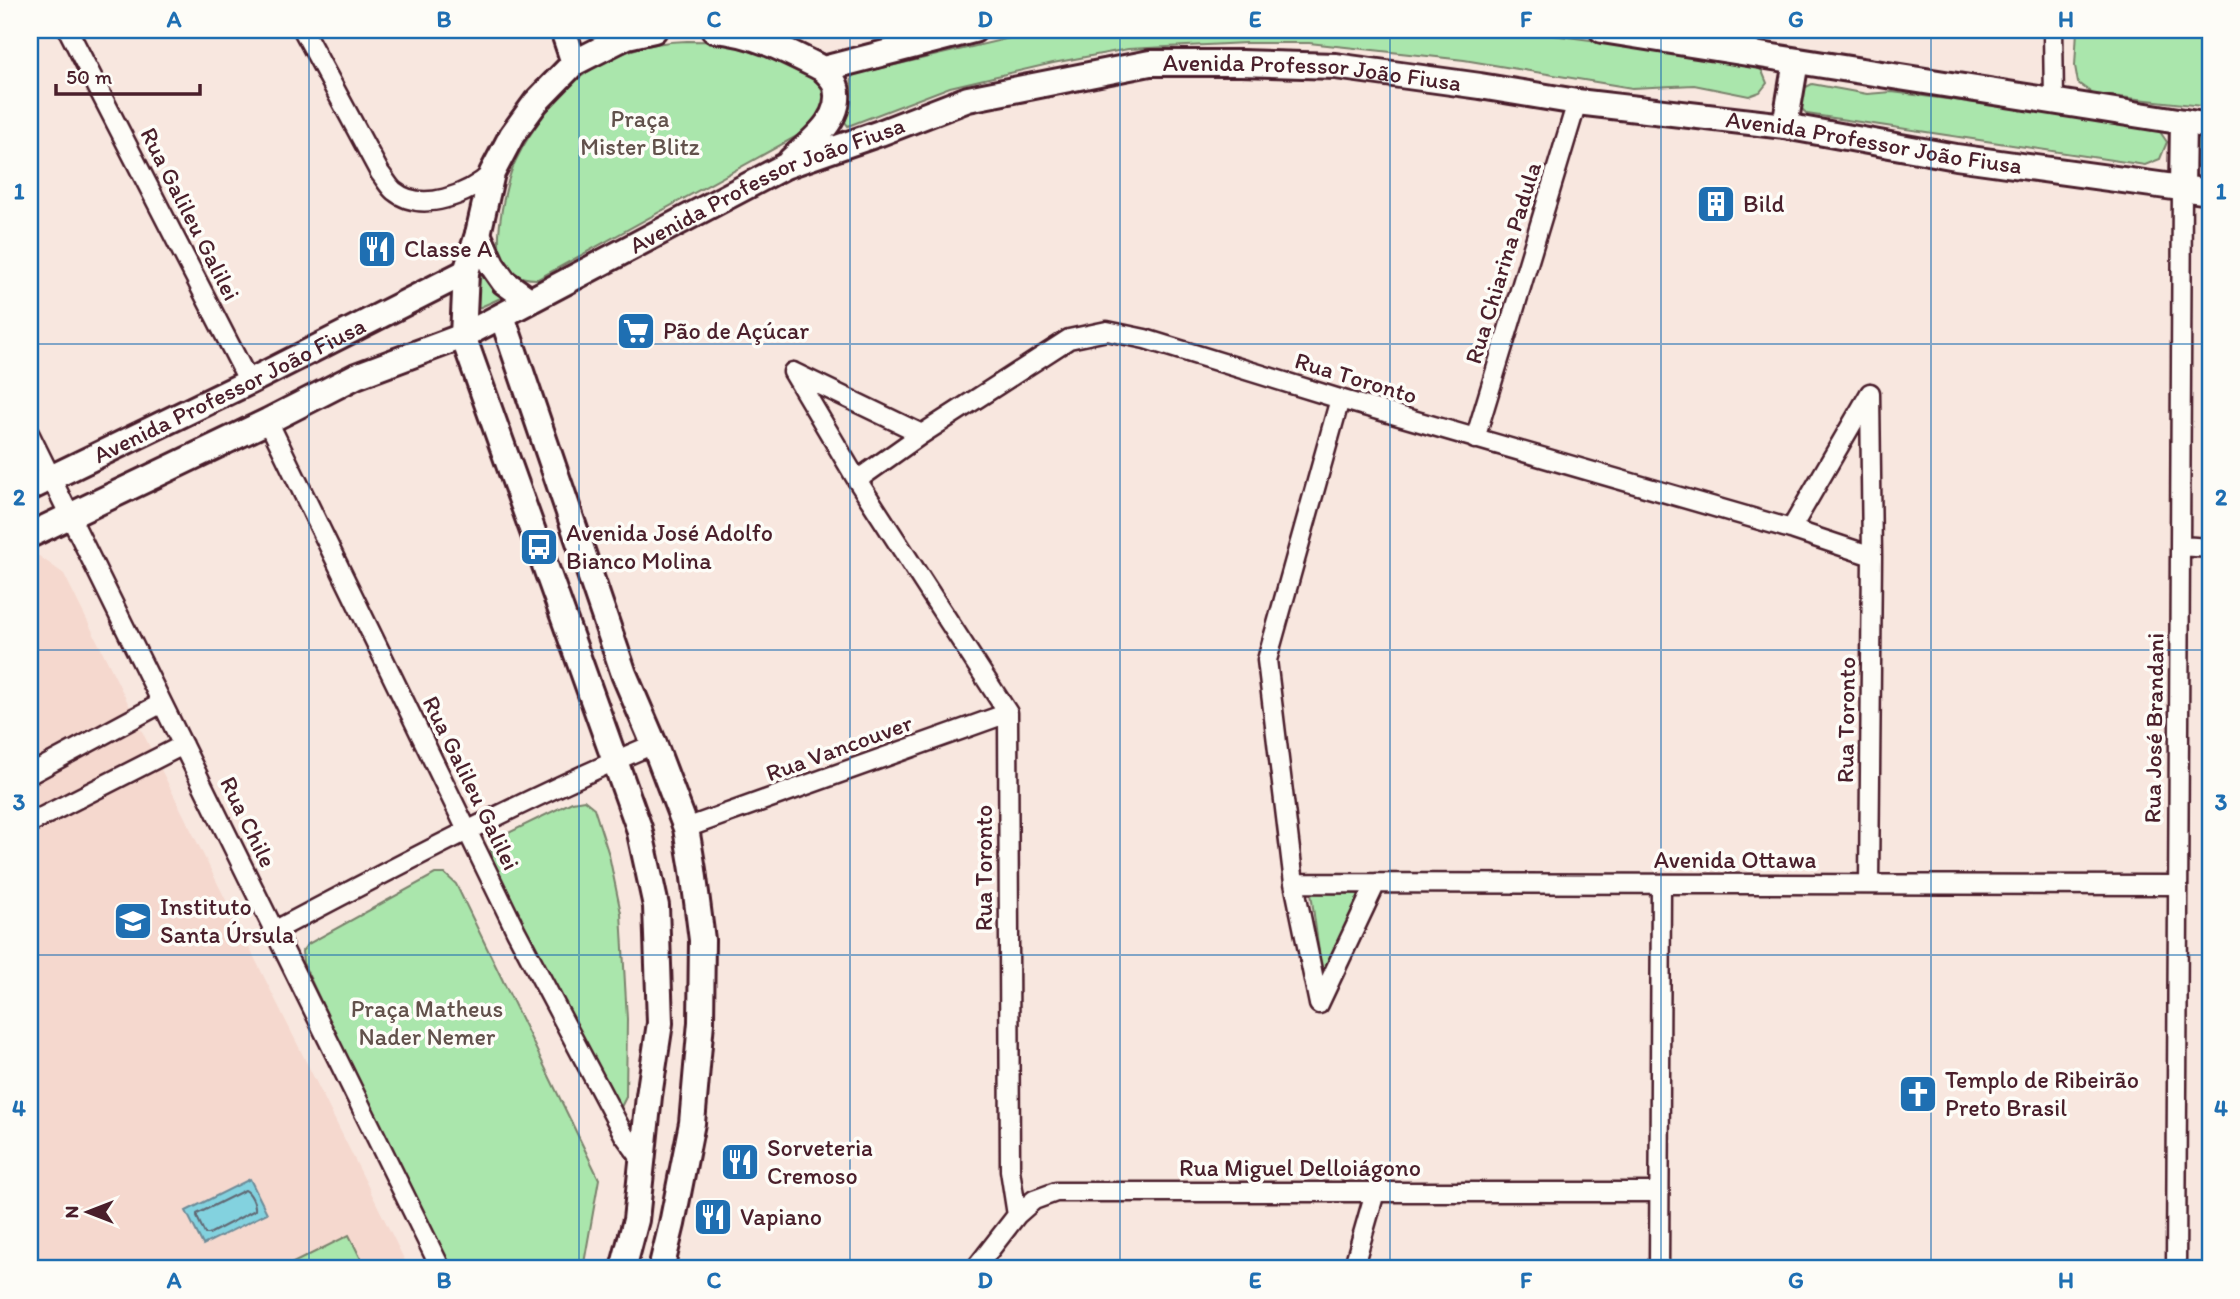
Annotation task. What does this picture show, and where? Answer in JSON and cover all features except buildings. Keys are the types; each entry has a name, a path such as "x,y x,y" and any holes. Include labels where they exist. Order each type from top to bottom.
{"main road":[{"path":"564,30 574,63"},
{"path":"623,1269 636,1220 660,1023 656,906 639,828 464,336 466,272 492,173 520,124 536,102 574,63 627,36 654,30"},
{"path":"714,30 748,35 769,42 823,69 836,85 838,100 829,125 785,166"},
{"path":"823,69 974,30"},
{"path":"1602,30 1636,32 1796,61 2210,127"},
{"path":"1785,126 1796,61"},
{"name":"Avenida Professor João Fiusa","path":"30,535 356,376 464,336 785,166 968,99 1150,63 1241,62 1335,66 1577,102 1785,126 1956,157 2210,192"},
{"path":"2182,187 2183,122"},
{"path":"478,234 492,265 504,282 529,300"},
{"name":"Avenida Professor João Fiusa","path":"41,483 249,383 466,272"},
{"path":"502,316 624,674 686,828 702,940 701,1022 692,1123 661,1269"},
{"path":"660,1023 701,1022"}],"street":[{"name":"Rua Galileu Galilei","path":"68,30 249,383"},
{"path":"303,30 380,173 393,191 410,200 437,201 478,186 492,173"},
{"path":"2053,30 2053,102"},
{"name":"Rua Chiarina Padula","path":"1475,439 1577,102"},
{"name":"Rua José Brandani","path":"2176,1269 2182,187"},
{"name":"Rua Toronto","path":"857,480 922,434 1069,339 1107,331 1145,339 1475,439 1791,529 1872,556"},
{"path":"922,434 793,372 857,480 1008,713"},
{"name":"Rua Toronto","path":"1791,529 1870,393 1872,556 1869,884"},
{"path":"1340,399 1267,660 1294,883 1319,1004 1376,883"},
{"name":"Rua Galileu Galilei","path":"268,421 557,1010 624,1135 642,1160"},
{"name":"Rua Chile","path":"30,435 41,483 71,516 441,1269"},
{"path":"2181,546 2210,548"},
{"path":"30,774 162,703"},
{"name":"Rua Toronto","path":"1008,713 1010,1170 1017,1215"},
{"name":"Rua Vancouver","path":"686,828 1008,713"},
{"path":"274,931 468,832 654,744"},
{"path":"30,823 183,745"},
{"name":"Avenida Ottawa","path":"1294,883 2177,885"},
{"path":"1659,1269 1661,884"},
{"name":"Rua Miguel Delloiágono","path":"975,1269 1017,1215 1034,1200 1056,1192 1659,1192"},
{"path":"1353,1269 1375,1192"}],"shaded area":[{"name":"Instituto Santa Úrsula","path":"39,556 64,574 409,1269 30,1269 30,557"}],"green space":[{"path":"1044,30 1515,30 1754,65 1762,71 1767,83 1760,92 1749,96 1694,85 1632,88 1464,60 1309,43 1246,43 1128,49 1053,63 950,87 848,126 845,122 851,98 852,75"},
{"path":"2077,30 2210,30 2210,107 2093,94 2078,83 2075,66"},
{"name":"Praça Mister Blitz","path":"687,41 731,44 794,68 819,84 825,100 821,113 797,136 538,279 523,278 512,273 505,266 499,245 504,196 517,158 544,115 571,85 604,62 630,50"},
{"path":"1812,84 1867,94 1892,92 2156,126 2167,142 2160,159 2145,165 1807,114 1799,106 1802,89"},
{"path":"2210,134 2210,173 2202,172 2192,158 2191,147 2196,135"},
{"path":"482,270 503,297 474,310"},
{"path":"584,800 594,808 609,855 621,913 627,1019 626,1097 620,1109 612,1107 493,865 491,850 498,838 572,802"},
{"name":"Praça Matheus Nader Nemer","path":"435,874 445,874 456,884 599,1179 583,1269 452,1269 303,963 302,951 308,944"},
{"path":"1311,893 1360,894 1322,974"},
{"path":"349,1235 362,1261 346,1269 281,1269"}],"water":[{"path":"250,1179 267,1213 203,1245 186,1211"}],"place":[{"name":"Bild","path":"1716,204"},
{"name":"Classe A","path":"377,249"},
{"name":"Pão de Açúcar","path":"636,331"},
{"name":"Avenida José Adolfo Bianco Molina","path":"539,547"},
{"name":"Instituto Santa Úrsula","path":"133,921"},
{"name":"Templo de Ribeirão Preto Brasil","path":"1918,1094"},
{"name":"Sorveteria Cremoso","path":"740,1162"},
{"name":"Vapiano","path":"713,1217"}]}
